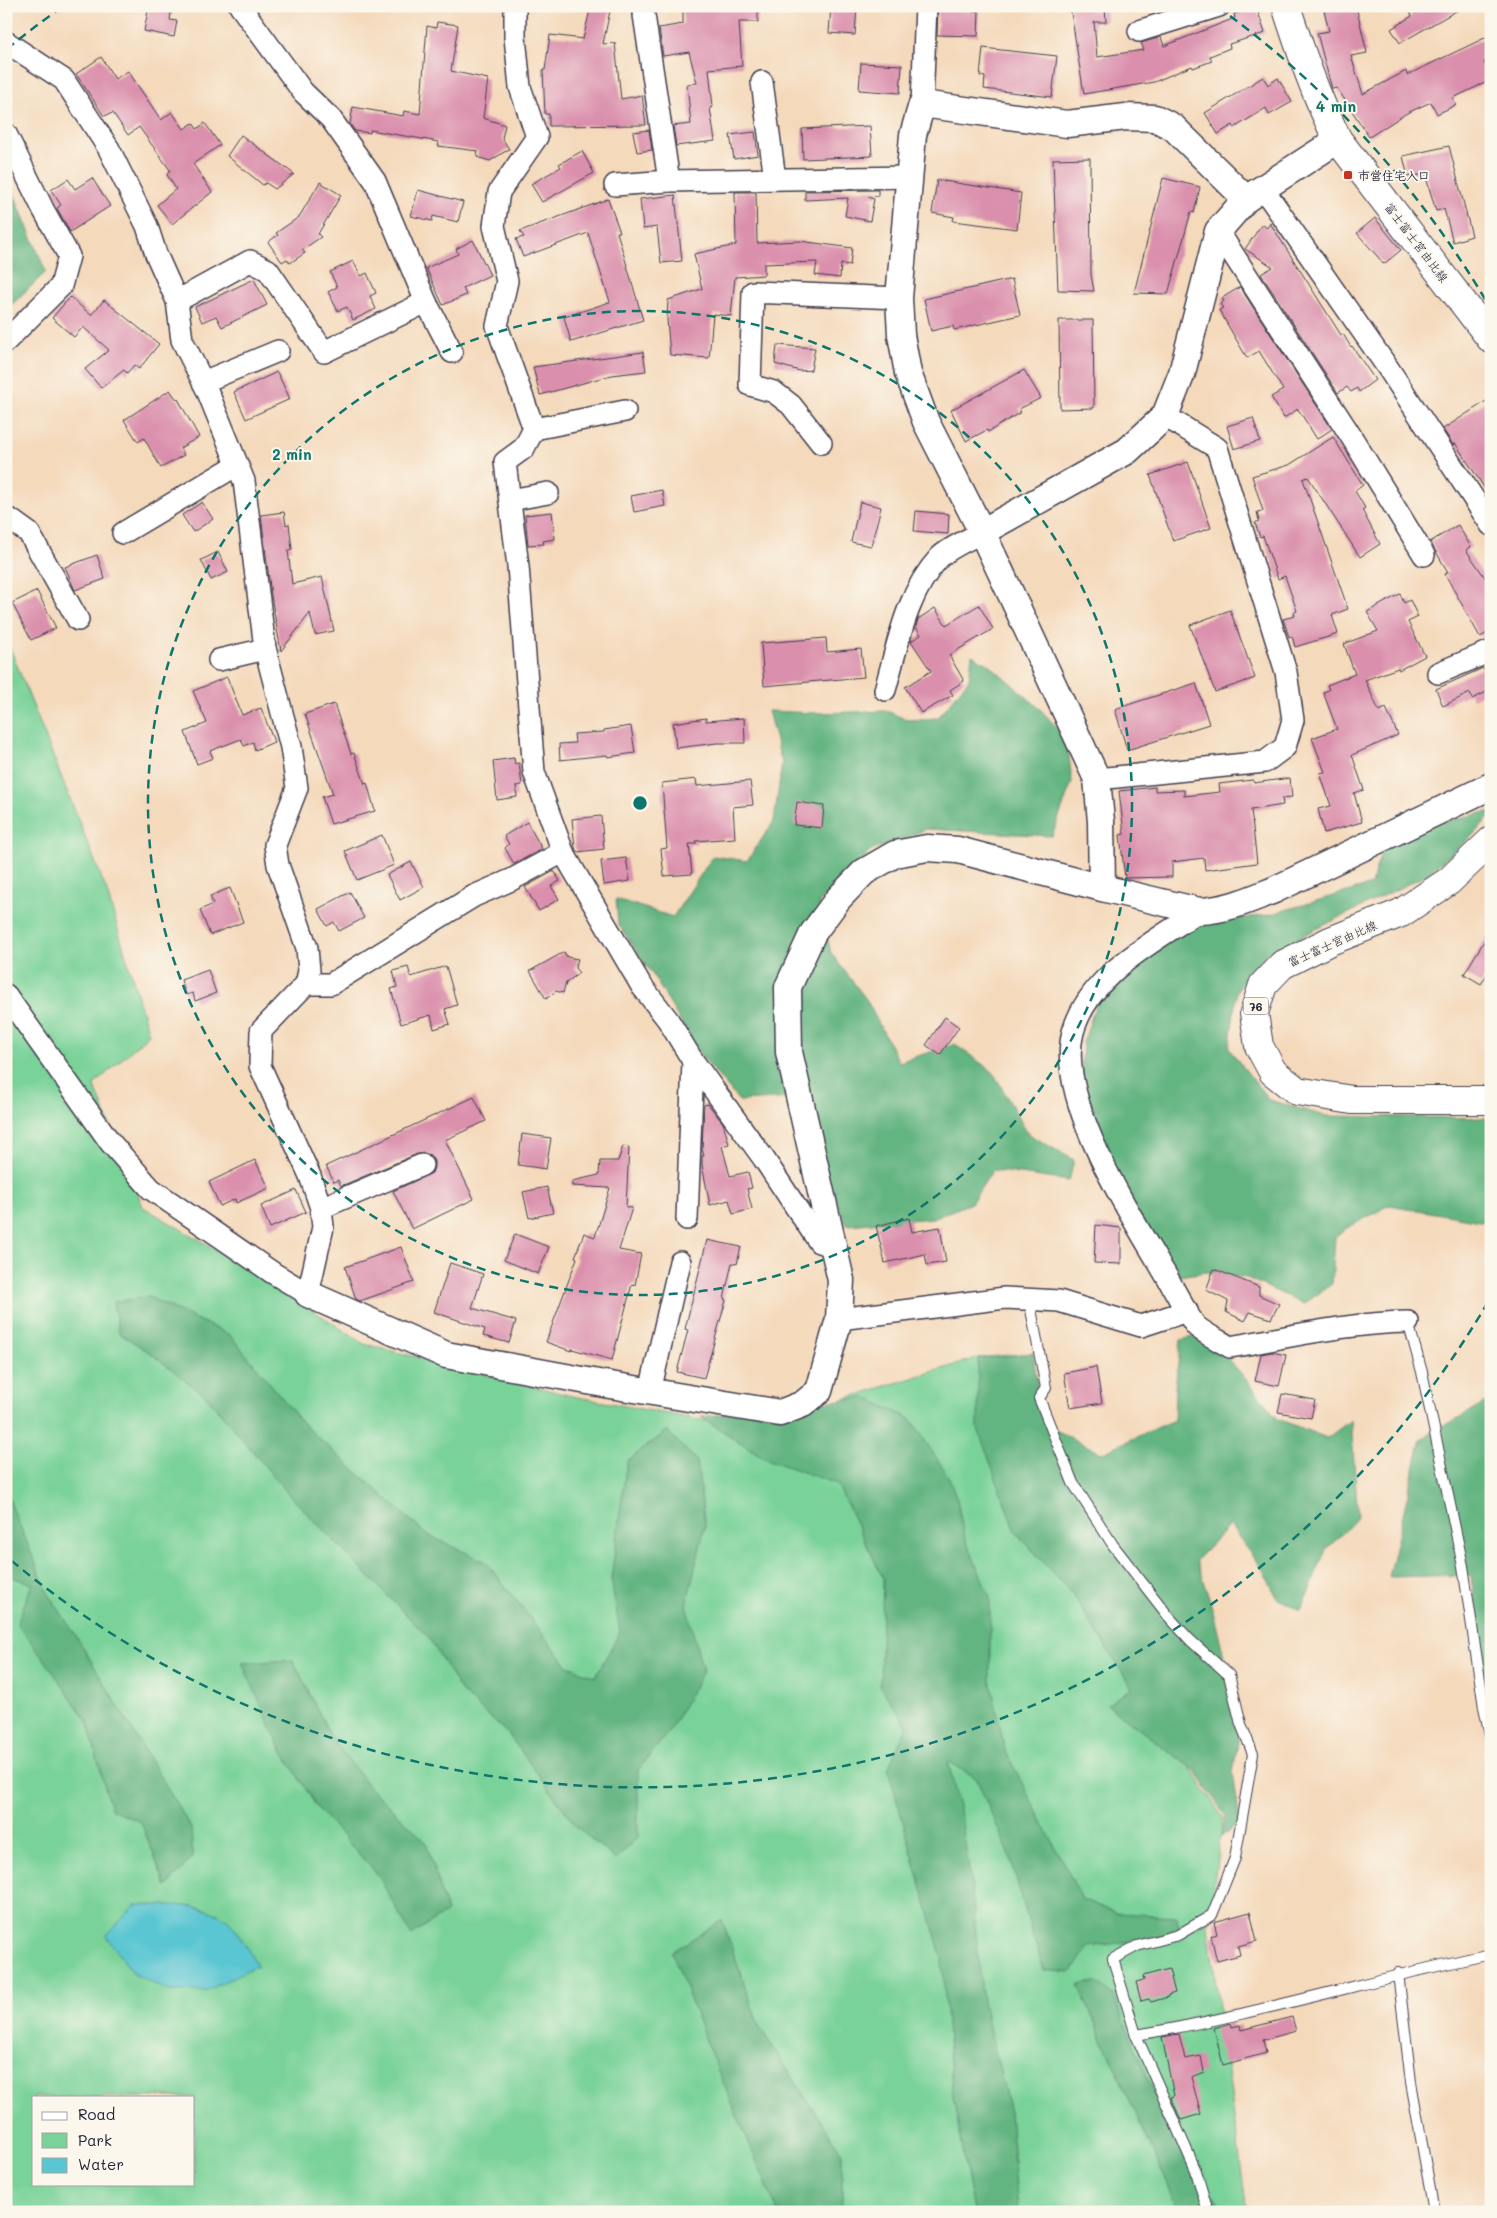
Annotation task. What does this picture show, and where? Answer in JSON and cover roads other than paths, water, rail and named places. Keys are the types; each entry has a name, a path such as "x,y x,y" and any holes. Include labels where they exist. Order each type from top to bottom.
{"main road":[{"name":"富士富士宮由比線","path":"1286,6 1314,88 1338,140 1491,339"},
{"name":"富士富士宮由比線","path":"1491,841 1449,881 1401,912 1330,941 1282,966 1263,985 1254,1013 1258,1046 1273,1072 1297,1091 1352,1100 1491,1100"}],"street":[{"path":"240,6 303,92 331,119 375,181 426,302 452,352"},
{"path":"515,6 515,36 520,87 537,137 499,192 494,226 507,281 497,326 534,429 524,448 505,462 518,566 534,772 563,852 641,984 668,1020 693,1061 764,1158 819,1242 834,1246"},
{"path":"926,6 922,104 913,136 899,298 901,335 908,373 926,422 982,532 1096,779 1101,821 1102,888"},
{"path":"1140,31 1219,6"},
{"path":"644,15 669,181"},
{"path":"6,42 64,80 108,150 146,226 177,301 182,340 203,382 244,481 265,649 291,747 297,788 275,845 278,865 307,948 309,971 306,984 261,1031 260,1066 310,1176 321,1208 323,1227 308,1294"},
{"path":"762,82 775,179"},
{"path":"922,104 1068,124 1126,117 1155,118 1173,127 1254,193 1388,368 1491,525"},
{"path":"6,134 68,256 61,286 6,341"},
{"path":"885,690 906,611 922,582 940,557 1127,451 1165,416 1182,373 1218,231 1254,193 1338,140"},
{"path":"615,185 669,181 910,177"},
{"path":"1218,231 1349,433 1424,555"},
{"path":"177,301 250,261 268,270 324,352 426,302"},
{"path":"821,443 791,405 780,396 774,392 750,385 753,292 899,298"},
{"path":"203,382 278,351"},
{"path":"534,429 625,411"},
{"path":"1096,779 1265,762 1284,747 1293,720 1286,672 1216,448 1165,416"},
{"path":"123,533 237,465"},
{"path":"510,500 548,493"},
{"path":"6,523 11,520 30,533 78,620"},
{"path":"220,660 265,649"},
{"path":"1438,674 1491,651"},
{"path":"6,995 16,1017 110,1142 151,1189 273,1273 308,1294 446,1355 780,1413 803,1404 818,1391 839,1319 841,1280 789,1052 788,987 813,933 833,906 864,872 895,854 927,848 958,850 1102,888 1199,911 1215,911 1265,894 1491,786"},
{"path":"306,984 331,984 474,896 511,880 563,852"},
{"path":"1199,911 1110,973 1086,1002 1073,1032 1070,1064 1077,1098 1105,1170 1196,1327 1230,1347 1323,1331 1408,1322"},
{"path":"687,1219 693,1061"},
{"path":"321,1208 422,1165"},
{"path":"650,1391 680,1262"},
{"path":"839,1319 1005,1298 1059,1301 1141,1326 1188,1311"}],"lane":[{"path":"1029,1299 1046,1388 1039,1398 1073,1483 1113,1545 1169,1617 1190,1640 1229,1675 1241,1724 1253,1754 1235,1858 1212,1915 1178,1936 1136,1946 1113,1959 1136,2034 1196,2171 1208,2212"},
{"path":"1408,1322 1422,1372 1463,1566 1484,1706 1491,1740"},
{"path":"1136,2034 1199,2024 1398,1973 1491,1954"},
{"path":"1398,1973 1411,2082 1434,2212"}],"water":[{"path":"135,1905 195,1907 217,1914 227,1920 234,1928 257,1965 206,1991 169,1991 134,1974 106,1936"}],"place":[{"name":"市営住宅入口","path":"1348,175"}]}
